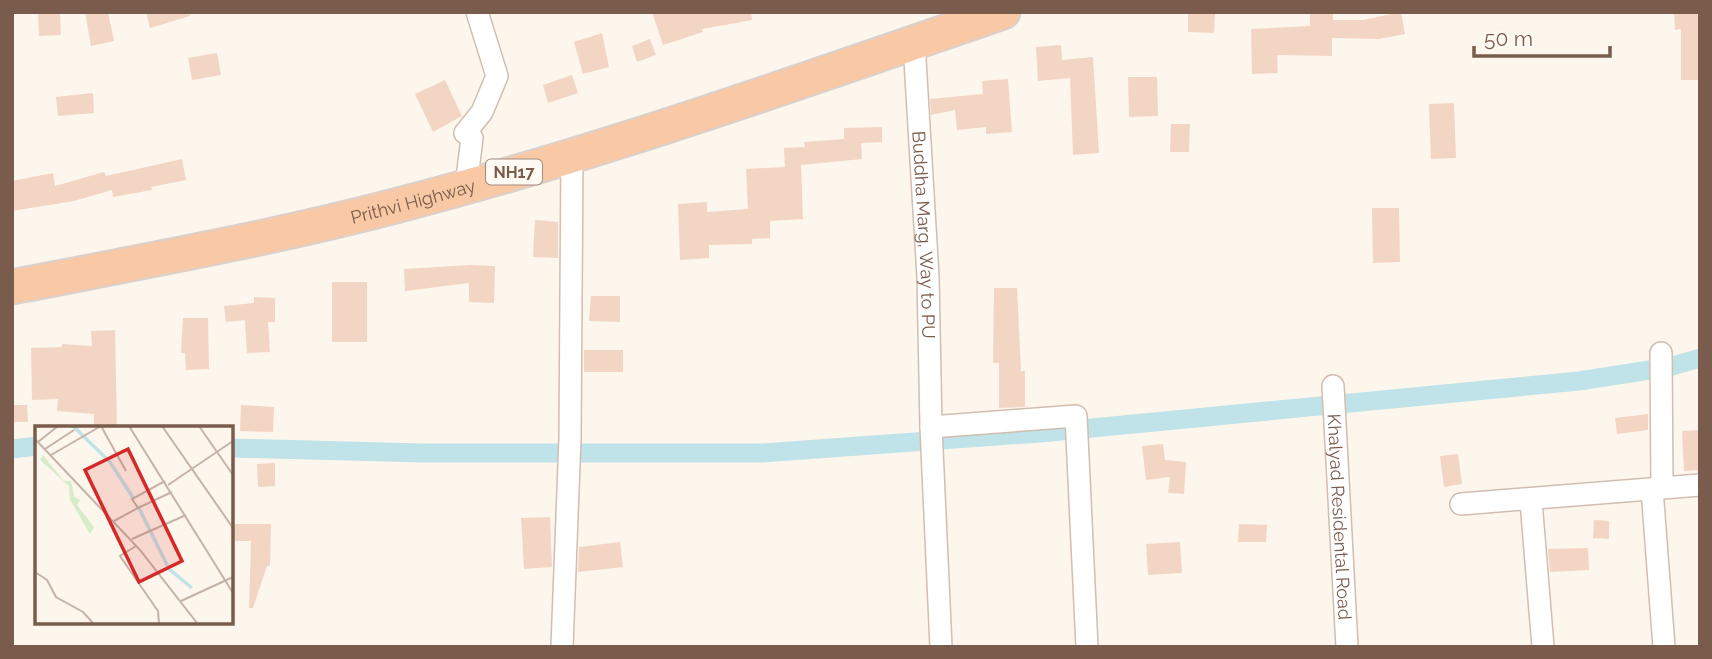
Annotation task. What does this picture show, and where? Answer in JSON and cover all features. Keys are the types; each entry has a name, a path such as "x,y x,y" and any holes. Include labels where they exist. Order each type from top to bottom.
{"highway":[{"name":"Prithvi Highway","path":"12,287 269,235 394,206 572,155 1003,12"}],"street":[{"path":"466,186 472,138 465,133 482,112 497,76 477,12"},
{"name":"Buddha Marg, Way to PU","path":"914,43 928,277 931,426 941,647"},
{"path":"562,647 570,438 572,155"},
{"path":"1661,353 1657,489 1664,647"},
{"name":"Khalyad Residental Road","path":"1333,386 1347,647"},
{"path":"931,426 1076,416 1087,647"},
{"path":"1461,504 1531,501 1700,485"},
{"path":"1531,501 1543,647"}],"building":[{"path":"38,12 60,12 61,35 39,36"},
{"path":"85,12 108,12 114,41 91,46"},
{"path":"146,12 189,12 190,16 150,28"},
{"path":"652,12 751,12 752,20 702,29 703,32 663,45"},
{"path":"1310,12 1333,12 1333,20 1363,20 1401,12 1405,34 1379,39 1332,38 1332,56 1277,55 1278,73 1252,74 1251,29 1310,26"},
{"path":"1674,12 1700,12 1700,80 1681,80 1681,29 1675,30"},
{"path":"1188,14 1215,14 1214,33 1188,32"},
{"path":"602,33 609,67 583,74 574,42"},
{"path":"650,39 656,55 637,62 632,46"},
{"path":"1061,45 1062,60 1093,57 1099,153 1073,155 1070,78 1038,81 1036,47"},
{"path":"217,53 221,75 192,80 188,58"},
{"path":"572,75 578,93 548,103 543,85"},
{"path":"1128,77 1157,77 1158,116 1129,117"},
{"path":"1008,79 1012,132 986,134 986,127 957,130 955,110 931,115 930,99 983,94 982,81"},
{"path":"445,80 462,116 433,132 415,94"},
{"path":"93,93 94,113 58,116 56,97"},
{"path":"1454,103 1456,158 1431,159 1429,104"},
{"path":"1171,124 1190,124 1189,152 1170,152"},
{"path":"882,127 882,142 861,143 862,159 801,165 803,219 770,221 770,238 752,239 752,244 709,245 709,258 680,260 678,204 707,202 707,212 748,209 746,169 785,167 784,148 805,147 804,142 844,139 844,128"},
{"path":"182,159 186,180 113,197 112,190 74,201 12,211 12,181 53,173 55,186 104,172 106,176"},
{"path":"1372,208 1399,208 1400,262 1373,263"},
{"path":"535,220 558,222 558,258 533,257"},
{"path":"495,266 494,303 469,302 469,283 405,291 404,269"},
{"path":"332,282 367,282 367,342 332,342"},
{"path":"994,288 1017,288 1021,371 1025,371 1025,407 999,408 999,363 993,363"},
{"path":"591,296 620,296 620,322 589,321"},
{"path":"254,297 275,298 275,322 268,322 270,352 247,353 245,320 226,322 224,306 254,303"},
{"path":"183,318 208,318 209,369 186,370 185,353 181,353"},
{"path":"115,330 117,426 94,426 94,414 57,411 58,399 32,400 31,348 62,347 62,344 92,346 91,331"},
{"path":"584,350 623,350 623,372 584,372"},
{"path":"12,405 27,405 28,422 12,422"},
{"path":"241,405 274,407 273,432 240,431"},
{"path":"1648,414 1648,430 1617,434 1615,418"},
{"path":"1700,430 1700,470 1684,471 1682,431"},
{"path":"1163,444 1165,460 1186,462 1184,494 1168,493 1170,477 1146,480 1142,446"},
{"path":"1458,454 1462,484 1444,487 1440,456"},
{"path":"275,463 275,486 258,487 257,464"},
{"path":"550,517 552,567 524,569 521,518"},
{"path":"1594,520 1609,521 1609,539 1593,538"},
{"path":"233,524 271,524 270,566 267,566 253,608 249,608 251,541 233,541"},
{"path":"1239,524 1267,525 1266,542 1238,542"},
{"path":"620,542 623,567 578,572 579,547"},
{"path":"1180,542 1182,573 1148,575 1146,544"},
{"path":"1588,548 1589,570 1550,572 1548,549"}],"waterway":[{"path":"233,448 422,453 761,453 1040,433 1579,381 1669,367 1700,358"},
{"path":"12,449 35,446"}]}
